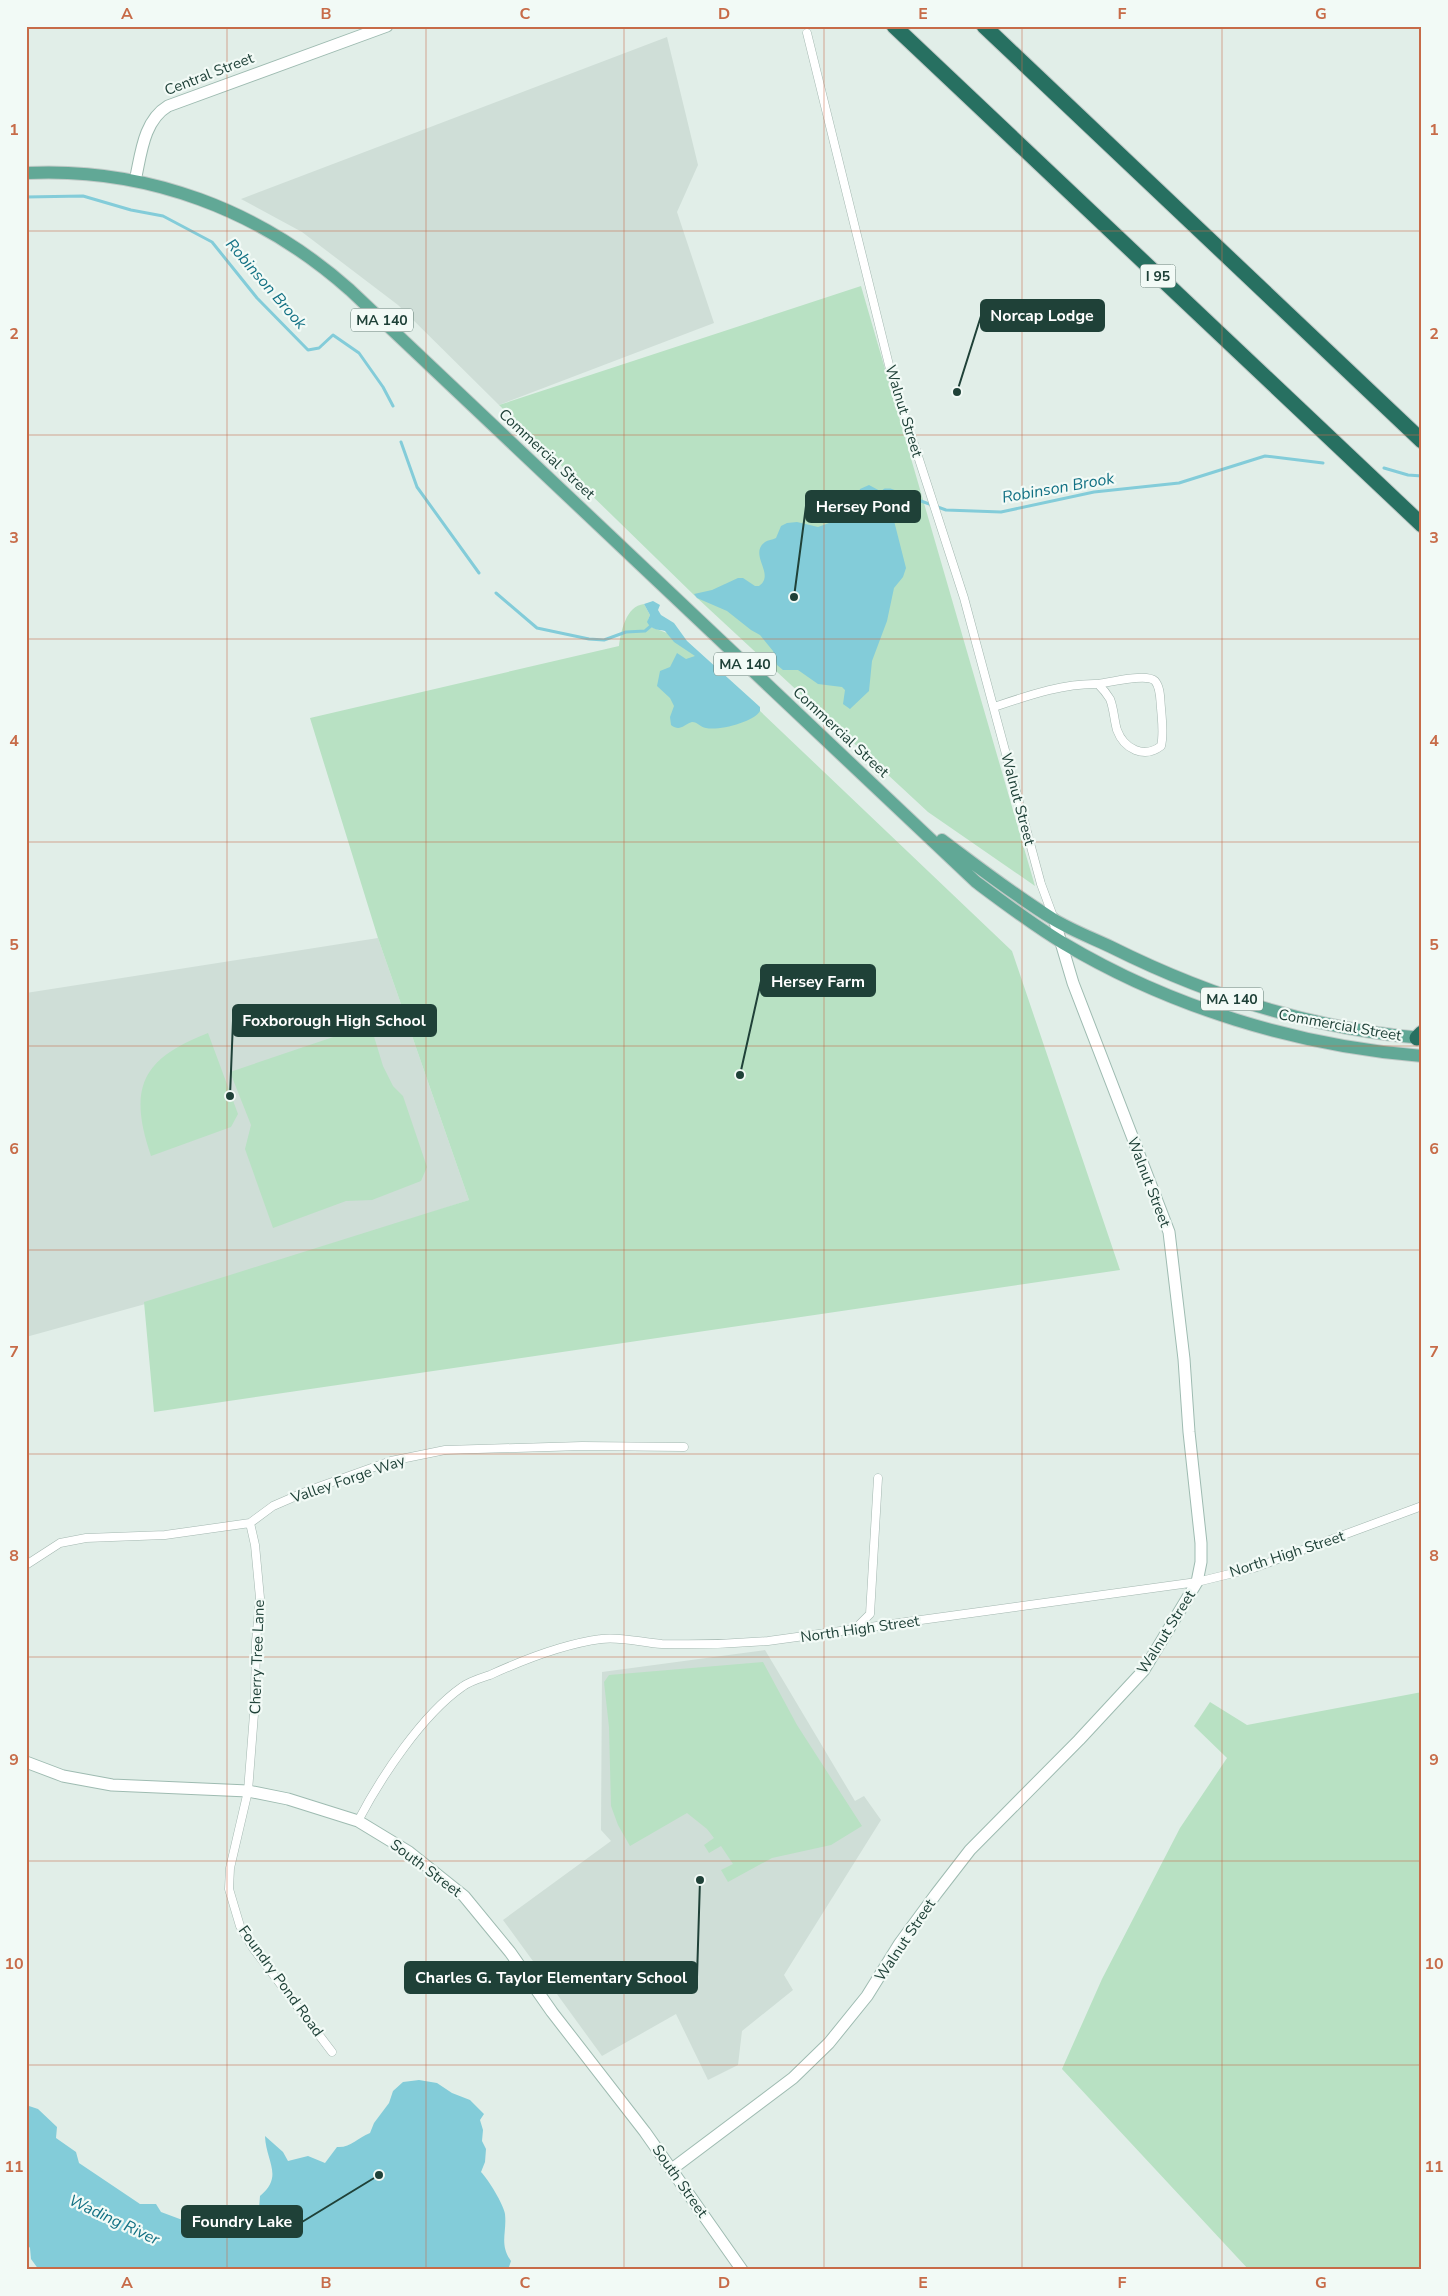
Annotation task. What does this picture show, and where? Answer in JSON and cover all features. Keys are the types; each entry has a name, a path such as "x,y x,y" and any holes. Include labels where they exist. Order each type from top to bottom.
{"highway":[{"name":"I 95","path":"894,26 1422,526"},
{"path":"984,26 1422,441"}],"main road":[{"name":"MA 140","path":"26,174 77,173 135,180"},
{"name":"Commercial Street","path":"135,180 192,196 240,214 276,234 323,266 976,882 1062,943 1151,987 1240,1020 1333,1043 1422,1056"},
{"name":"Commercial Street","path":"899,809 1019,897 1054,919 1169,974 1249,1004 1332,1026 1420,1036"}],"street":[{"name":"Central Street","path":"135,180 148,129 155,117 168,106 387,26"},
{"name":"Walnut Street","path":"672,2169 793,2078 829,2043 867,1996 900,1943 970,1850 1144,1670 1197,1582 1201,1562 1201,1543 1189,1432 1184,1359 1168,1232 1073,983 1062,943 1041,884 964,598 891,373 807,33"},
{"path":"994,707 1028,696 1076,685 1149,678 1160,689 1163,737 1161,746 1147,753 1137,752 1128,747 1118,732 1110,699 1098,684"},
{"name":"Valley Forge Way","path":"26,1565 60,1543 86,1538 166,1535 250,1523 273,1506 310,1490 391,1461 445,1450 582,1446 684,1447"},
{"path":"854,1630 870,1614 878,1478"},
{"name":"North High Street","path":"358,1821 373,1792 397,1756 433,1713 462,1686 560,1648 603,1638 661,1644 715,1645 768,1641 1197,1582 1254,1568 1422,1506"},
{"name":"Cherry Tree Lane","path":"248,1791 260,1598 255,1544 250,1523"},
{"name":"South Street","path":"26,1762 63,1776 112,1785 248,1791 288,1799 358,1821 409,1852 464,1896 510,1952 552,2012 672,2169 742,2270"},
{"name":"Foundry Pond Road","path":"248,1791 230,1868 229,1889 233,1907 240,1926 253,1948 332,2052"}],"shaded area":[{"path":"667,37 698,165 677,212 714,323 499,405 398,305 302,232 241,199"},
{"path":"378,938 469,1200 214,1285 26,1337 26,993"},
{"path":"765,1650 855,1801 864,1796 881,1820 784,1975 793,1990 742,2031 738,2065 708,2080 676,2014 602,2056 503,1920 611,1841 601,1830 602,1672"}],"green space":[{"path":"861,286 1035,886 928,812 695,596 499,405"},
{"path":"644,604 650,615 648,620 651,627 667,633 677,632 1012,951 1120,1270 154,1412 144,1302 469,1200 378,938 310,718 619,646 621,633 629,614 633,609"},
{"path":"357,1029 372,1030 383,1066 393,1086 403,1096 427,1167 421,1181 372,1200 346,1201 273,1228 245,1149 251,1125 230,1072"},
{"path":"208,1033 238,1114 231,1127 151,1156 144,1132 141,1112 141,1094 146,1079 154,1065 168,1054 185,1043"},
{"path":"763,1662 797,1725 862,1826 831,1845 772,1858 728,1882 721,1870 733,1864 721,1846 709,1853 704,1845 714,1838 707,1829 687,1813 630,1846 618,1825 611,1806 609,1727 604,1682 609,1675"},
{"path":"1422,1692 1422,2270 1249,2270 1062,2069 1102,1979 1180,1828 1227,1758 1194,1726 1210,1702 1247,1725"}],"water":[{"path":"869,485 882,492 889,501 906,568 903,577 894,588 887,621 872,661 869,691 850,709 843,704 845,690 842,687 818,684 798,670 783,670 777,665 773,651 760,635 727,611 697,598 694,594 712,590 738,578 743,578 755,586 759,586 765,576 759,553 761,547 765,542 776,538 781,526 797,522 818,527 842,521 853,512 860,489"},
{"path":"653,601 660,605 658,610 661,615 674,623 687,641 760,707 760,711 756,715 736,725 712,729 692,722 679,728 671,725 670,717 674,706 670,698 657,686 660,671 670,667 677,653 686,659 695,656 674,642 665,631 654,629 649,625 647,622 650,615 644,604"},
{"name":"Wading River","path":"419,2080 437,2083 452,2093 470,2100 484,2114 480,2120 483,2130 482,2141 486,2149 485,2162 481,2172 488,2180 504,2210 504,2244 511,2261 508,2270 39,2270 31,2259 30,2248 26,2242 26,2105 38,2109 57,2127 56,2138 76,2152 79,2163 140,2204 156,2204 161,2212 220,2234 231,2236 242,2233 248,2221 259,2209 260,2196 271,2182 272,2168 265,2136 283,2152 288,2161 308,2156 325,2163 337,2147 350,2144 370,2133 374,2123 389,2103 393,2091 403,2082"}],"waterway":[{"name":"Robinson Brook","path":"26,197 83,196 131,210 163,216 212,242 257,298 308,350 319,348 333,335 359,353 383,387 393,406"},
{"name":"Robinson Brook","path":"401,442 417,487 479,573"},
{"name":"Robinson Brook","path":"879,495 885,490 890,490 946,510 1001,512 1094,492 1179,483 1265,456 1323,463"},
{"name":"Robinson Brook","path":"1384,468 1408,475 1422,476"},
{"name":"Robinson Brook","path":"496,593 537,628 589,639 604,640 626,632 645,631 652,625"}],"place":[{"name":"Norcap Lodge","path":"957,392"},
{"name":"Hersey Pond","path":"794,597"},
{"name":"Hersey Farm","path":"740,1075"},
{"name":"Foxborough High School","path":"230,1096"},
{"name":"Charles G. Taylor Elementary School","path":"700,1880"},
{"name":"Foundry Lake","path":"379,2175"}]}
